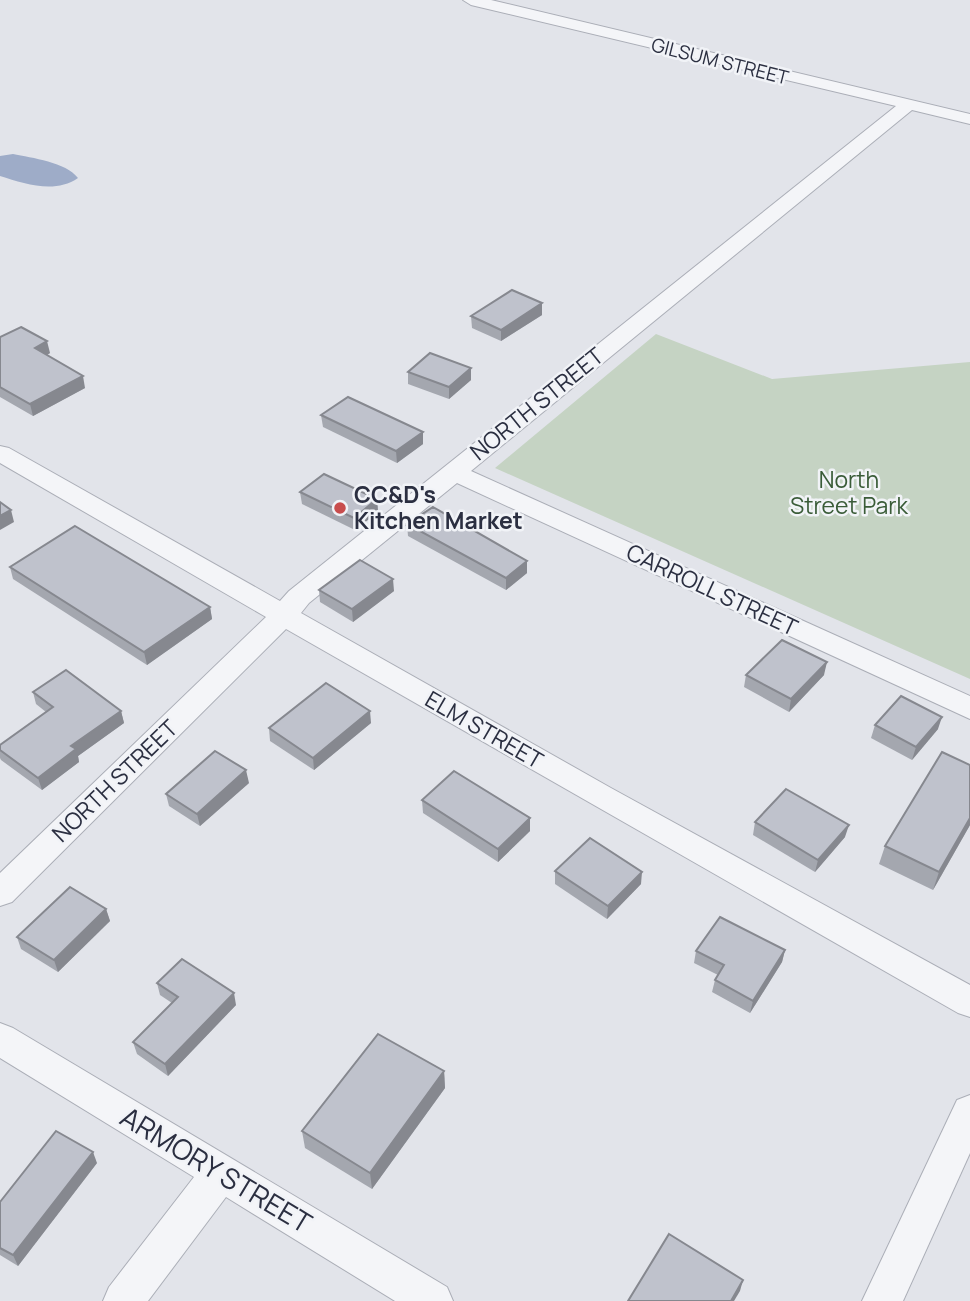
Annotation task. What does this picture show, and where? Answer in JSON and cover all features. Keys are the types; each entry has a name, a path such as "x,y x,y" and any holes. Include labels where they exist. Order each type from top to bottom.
{"street":[{"name":"GILSUM STREET","path":"471,0 970,119"},
{"name":"NORTH STREET","path":"0,893 283,616 299,597 907,106"},
{"name":"ELM STREET","path":"0,453 600,796 970,1002"},
{"name":"CARROLL STREET","path":"454,472 970,708"},
{"name":"ARMORY STREET","path":"0,1039 433,1301"},
{"path":"882,1301 970,1112"},
{"path":"122,1301 220,1174"}],"green space":[{"name":"North Street Park","path":"656,334 772,379 970,362 970,679 495,468"}],"water":[{"path":"13,154 57,164 78,178 60,186 50,187 0,176 0,156"}],"building":[{"path":"512,290 542,303 501,330 471,316"},
{"path":"21,327 47,341 35,348 83,376 30,404 0,387 0,337"},
{"path":"430,353 471,368 449,387 408,372"},
{"path":"348,397 423,432 396,451 321,415"},
{"path":"324,474 377,499 354,518 300,492"},
{"path":"0,502 11,510 0,516"},
{"path":"433,507 527,561 506,578 407,524"},
{"path":"75,526 210,607 144,652 10,567"},
{"path":"360,560 393,579 352,609 319,590"},
{"path":"782,640 827,662 791,699 746,675"},
{"path":"66,670 121,711 71,746 76,749 38,778 0,750 0,745 53,707 33,692"},
{"path":"326,683 370,711 313,758 269,728"},
{"path":"901,696 942,717 916,747 875,725"},
{"path":"215,751 246,770 197,814 166,794"},
{"path":"942,752 970,765 970,818 939,872 885,846"},
{"path":"454,771 530,818 498,849 422,800"},
{"path":"786,789 849,825 818,860 755,822"},
{"path":"590,838 642,872 608,906 555,871"},
{"path":"70,887 106,909 54,960 17,937"},
{"path":"720,917 785,950 753,1001 715,980 724,965 696,951"},
{"path":"182,959 234,993 165,1064 133,1042 178,997 157,983"},
{"path":"378,1034 444,1071 370,1173 302,1131"},
{"path":"56,1131 93,1152 13,1255 0,1248 0,1202"},
{"path":"669,1234 743,1280 731,1301 628,1301"}],"place":[{"name":"CC&D's Kitchen Market","path":"340,508"}]}
